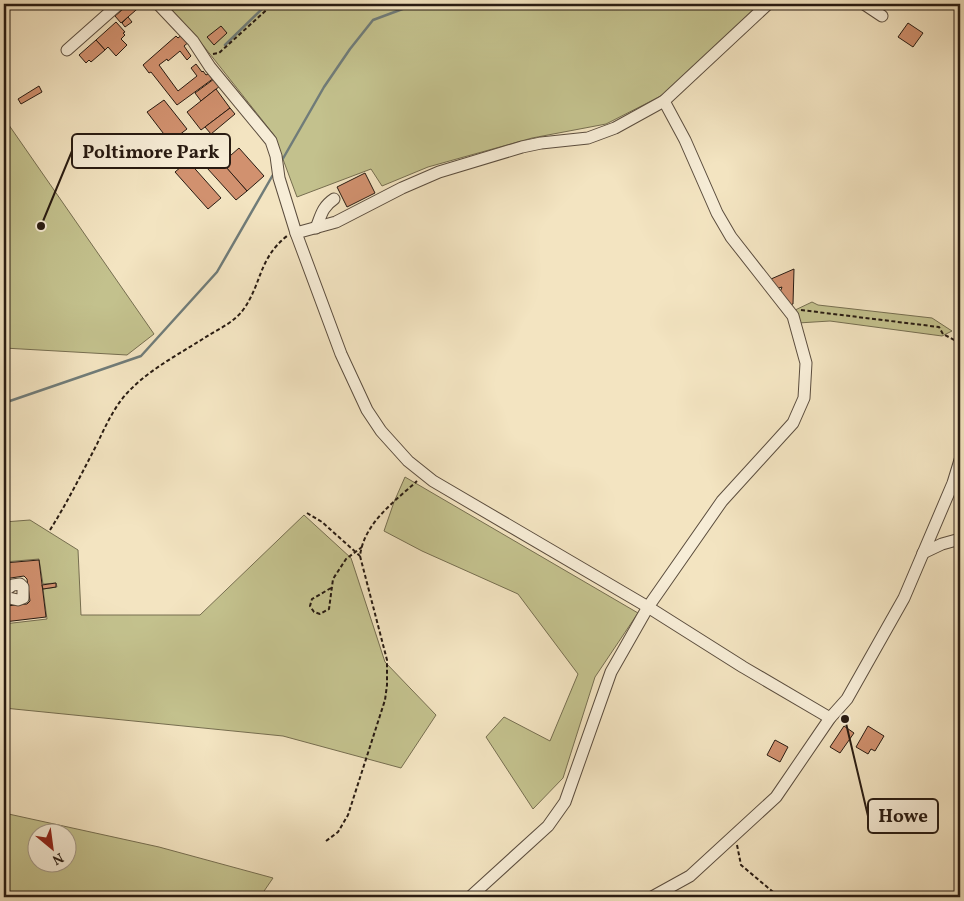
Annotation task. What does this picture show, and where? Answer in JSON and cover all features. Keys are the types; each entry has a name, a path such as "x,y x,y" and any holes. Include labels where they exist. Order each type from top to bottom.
{"street":[{"path":"67,50 119,4"},
{"path":"158,4 193,41 271,141 276,156 279,178 296,233 341,354 367,410 381,431 408,461 433,481 648,607 743,667 830,718"},
{"path":"296,233 336,222 402,188 439,172 541,143 588,138 615,128 664,101 768,4"},
{"path":"864,4 882,16"},
{"path":"470,897 548,826 565,802 610,672 648,607 722,501 793,422 804,398 806,363 792,316 731,237 717,213 685,140 664,101"},
{"path":"316,228 322,210 326,204 334,200"},
{"path":"652,897 690,876 776,798 830,718 847,699 904,598 923,553 956,495 960,460"},
{"path":"923,553 942,544 960,539"}],"path":[{"path":"203,56 219,53 273,4"},
{"path":"50,530 63,509 111,416 130,390 148,374 230,322 242,311 252,295 267,257 278,243 287,236 296,233"},
{"path":"792,316 801,310 939,327 943,334 960,343"},
{"path":"326,841 338,832 348,815 385,700 388,685 387,660 360,556 362,547 374,522 424,474"},
{"path":"307,513 322,522 360,556"},
{"path":"331,588 312,599 310,606 314,612 320,614 327,612 333,579 341,565 355,551 362,547"},
{"path":"735,836 741,865 779,897"}],"shaded area":[{"path":"762,4 661,96 606,124 532,138 428,167 382,186 371,169 297,197 274,135 202,44 167,5"},
{"path":"4,118 154,334 127,355 4,348"},
{"path":"812,302 818,305 932,318 952,331 942,336 830,321 798,323 791,312"},
{"path":"405,477 638,613 595,677 563,778 533,809 486,737 504,717 550,741 578,674 518,594 422,551 384,531"},
{"path":"304,515 351,558 385,662 436,715 401,768 283,736 4,708 4,624 47,619 43,589 57,587 56,583 43,584 39,559 4,562 4,522 30,520 78,550 81,615 200,615"},
{"path":"4,813 54,824 28,824 28,874 78,874 78,829 159,847 273,878 260,897 4,897"}],"building":[{"path":"129,4 143,4 121,23 115,16"},
{"path":"128,17 132,22 125,27 122,23"},
{"path":"116,22 125,32 121,39 127,45 116,56 108,47 105,50 96,40"},
{"path":"908,23 923,33 913,47 898,37"},
{"path":"221,26 227,33 214,45 207,37"},
{"path":"184,33 190,41 184,46 191,56 187,60 180,51 168,61 167,59 159,65 178,91 197,76 191,68 196,64 202,72 206,75 210,73 214,78 177,105 151,72 149,73 143,65 176,36 178,38"},
{"path":"96,40 105,50 91,62 89,60 86,63 79,55"},
{"path":"214,79 220,86 201,101 195,93"},
{"path":"39,86 42,92 21,104 18,99"},
{"path":"216,89 230,108 201,130 187,112"},
{"path":"164,100 187,129 170,142 147,112"},
{"path":"230,108 235,114 211,134 205,127"},
{"path":"239,148 264,176 247,191 222,163"},
{"path":"218,158 247,191 236,200 207,168"},
{"path":"188,161 221,198 208,209 175,172"},
{"path":"365,173 375,193 347,207 337,187"},
{"path":"794,269 793,304 787,306 779,295 782,287 775,289 771,279"},
{"path":"39,560 46,617 4,622 6,606 27,604 30,601 27,579 24,576 4,579 4,563"},
{"path":"56,583 56,587 43,589 42,585"},
{"path":"844,726 854,733 840,753 830,747"},
{"path":"868,726 884,736 875,751 871,749 868,754 856,747"},
{"path":"775,740 788,747 780,762 767,755"}],"waterway":[{"path":"225,45 267,4"},
{"path":"281,162 324,87 373,20 416,4"},
{"path":"4,403 141,356 217,272 274,173"}],"place":[{"name":"Poltimore Park","path":"41,226"},
{"name":"Howe","path":"845,719"}]}
